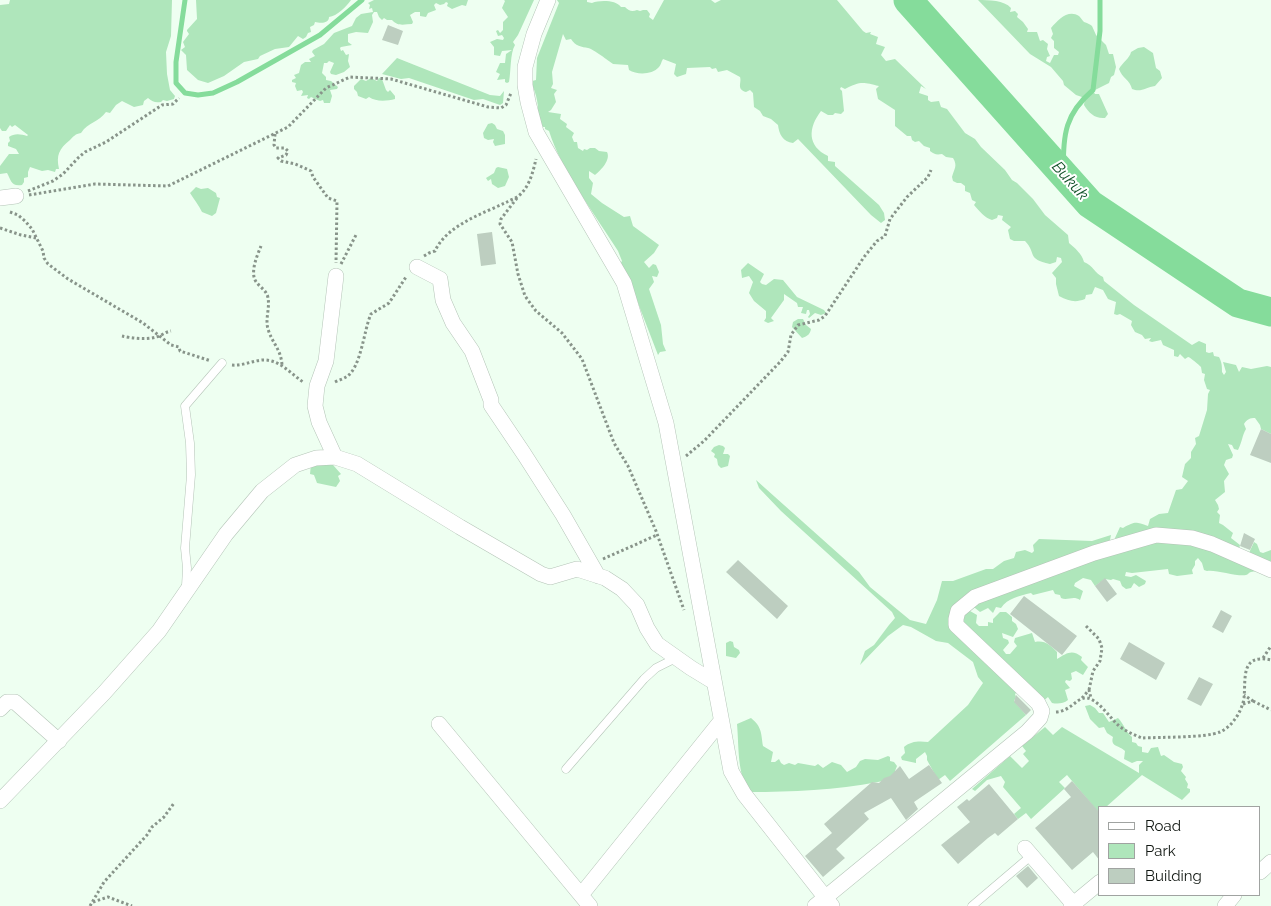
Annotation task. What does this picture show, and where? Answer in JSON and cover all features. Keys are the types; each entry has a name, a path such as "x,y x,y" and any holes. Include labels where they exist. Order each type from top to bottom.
{"street":[{"path":"548,0 534,34 525,67 525,85 528,102 536,132 624,283 666,423 730,771 744,794 824,903 1027,732 1040,718 1042,711 1038,703 956,625 958,611 975,596 1094,553 1156,535 1192,538 1212,544 1271,570"},
{"path":"3,204 16,196"},
{"path":"417,267 440,279 443,300 453,323 472,351 491,400 491,405 563,515 594,570 622,588 637,605 647,628 657,644 714,682"},
{"path":"334,457 319,422 315,406 317,389 326,361 336,276"},
{"path":"0,802 104,694 159,632 226,534 262,491 295,465 316,458 334,457 357,464 460,528 541,574 550,577 577,569 594,570"},
{"path":"5,699 59,741"},
{"path":"438,724 585,900 721,721"},
{"path":"1029,852 1073,905 1098,884"},
{"path":"1261,871 1271,862"},
{"path":"1225,906 1233,896"}],"lane":[{"path":"185,593 187,568 185,548 191,475 190,443 184,406 222,363"},
{"path":"566,769 644,679 656,668 676,658"},
{"path":"972,906 1029,852"}],"path":[{"path":"16,196 94,184 168,186 288,127 326,88 350,77 391,79 488,107 501,108 506,105"},
{"path":"16,196 53,181 63,174 85,152 106,142 162,106 173,104 179,98"},
{"path":"275,134 274,145 276,148 285,148 288,152 286,155 278,158 312,171 313,177 326,196 337,201 336,276"},
{"path":"673,466 704,441 780,362 788,352 791,335 798,325 819,320 825,316 864,257 877,241 884,236 890,219 907,197 928,177 931,170"},
{"path":"517,198 501,219 500,224 512,242 518,274 525,296 536,311 562,333 579,353 614,443 628,466 657,535 686,616"},
{"path":"3,204 25,221 37,238 48,264 68,280 143,323 171,345 200,358 238,366 264,360 282,366 294,376 317,389"},
{"path":"0,228 37,238"},
{"path":"336,276 357,233"},
{"path":"261,246 253,276 268,299 268,331 279,349 282,366"},
{"path":"122,336 133,338 158,336 171,331"},
{"path":"594,570 657,535"},
{"path":"1086,626 1099,639 1102,648 1100,661 1093,671 1089,690 1091,699 1118,725 1142,738 1204,735 1220,732 1228,727 1237,717 1243,704 1244,673 1249,664 1262,659 1271,660"},
{"path":"1270,648 1271,654"},
{"path":"1262,659 1270,648"},
{"path":"1040,718 1048,714 1064,711 1082,699 1089,690"},
{"path":"1244,695 1271,710"},
{"path":"1082,699 1091,699"},
{"path":"1243,704 1253,700"},
{"path":"91,904 104,882 152,827 164,817 174,803"},
{"path":"91,904 108,897 132,906"}],"green space":[{"path":"10,0 172,0 171,36 166,52 167,74 170,90 175,96 174,99 157,102 148,98 144,101 143,105 134,107 122,101 110,113 106,112 63,146 58,156 59,169 56,169 55,172 42,171 30,167 28,177 24,178 22,185 13,184 7,173 0,174 0,166 9,154 19,154 16,149 8,146 9,137 15,134 28,135 15,125 12,127 10,125 6,131 2,131 0,128 0,5 9,4"},
{"path":"196,0 351,0 341,11 329,17 328,21 322,23 315,22 310,27 311,32 303,39 298,36 289,47 275,49 260,56 258,59 244,62 224,76 208,83 198,80 187,70 186,55 181,50 185,47 183,42 189,34 187,30 197,19"},
{"path":"374,0 468,0 466,6 462,5 452,9 447,6 448,3 446,2 440,5 436,3 434,5 436,10 428,13 426,17 420,16 420,12 415,12 410,15 412,24 399,24 384,18 382,20 377,12 374,12 372,15 373,22 368,33 356,32 348,34 348,42 352,45 340,48 346,55 349,54 348,61 350,67 336,75 330,72 334,63 329,61 324,63 322,73 326,80 331,81 338,87 337,89 330,90 332,96 330,103 324,103 323,100 320,101 311,97 309,99 307,98 308,95 301,96 302,90 297,91 296,83 292,82 292,80 296,78 294,75 299,73 301,65 305,62 311,62 309,59 315,56 312,52 313,50 324,44 334,33 352,26 356,18 361,14 373,12 372,8 369,9 370,5 368,3"},
{"path":"504,0 534,0 513,42 515,45 511,58 509,82 507,83 505,79 497,80 500,74 496,72 500,63 505,63 506,54 512,50 502,51 500,56 494,55 494,47 490,42 497,39 503,40 504,38 502,35 498,36 496,31 498,30 500,33 503,30 503,22 508,17 502,8"},
{"path":"557,0 587,0 587,2 592,3 599,1 612,2 631,11 647,10 650,14 649,17 653,20 664,0 711,0 715,3 721,0 837,0 863,31 866,33 871,32 870,34 878,37 876,44 885,47 881,55 886,61 895,59 926,89 921,86 919,93 928,96 928,100 931,102 939,101 941,107 947,109 965,133 975,139 1005,170 1012,180 1033,199 1045,215 1068,235 1069,243 1080,254 1084,262 1103,277 1104,281 1134,305 1192,345 1199,341 1206,344 1206,352 1213,352 1214,356 1219,357 1224,375 1226,372 1223,362 1236,365 1239,372 1242,367 1251,369 1271,367 1271,434 1261,429 1255,418 1245,422 1246,429 1238,450 1228,444 1233,455 1232,458 1226,460 1224,465 1229,474 1224,481 1225,492 1215,500 1219,509 1217,512 1220,515 1219,523 1233,533 1231,538 1240,545 1239,549 1249,553 1254,542 1257,544 1260,552 1263,553 1271,550 1271,573 1256,571 1242,575 1207,571 1204,570 1198,558 1192,570 1193,574 1177,576 1169,574 1168,569 1126,572 1125,576 1131,577 1136,575 1146,581 1145,584 1139,587 1134,583 1131,588 1126,589 1120,581 1113,579 1105,579 1095,586 1091,580 1083,578 1075,583 1074,586 1083,591 1080,600 1061,598 1053,590 1014,598 1001,608 996,607 993,613 988,608 980,612 972,608 970,611 977,615 976,623 979,626 988,626 988,622 993,623 993,619 1000,612 1006,612 1012,617 1012,621 1018,629 1013,637 1002,633 1003,638 1008,640 1009,643 1003,650 1006,654 1010,654 1017,646 1014,642 1015,638 1032,633 1035,642 1047,644 1057,652 1057,659 1070,653 1075,653 1082,657 1081,660 1088,667 1083,675 1076,671 1071,673 1072,679 1065,682 1070,688 1065,690 1068,700 1060,703 1052,703 1048,697 1041,703 955,616 1018,691 1015,694 1014,701 1026,715 950,781 945,775 938,780 927,760 925,752 916,759 916,763 902,760 901,757 905,753 904,747 915,742 928,742 968,705 983,683 978,677 973,662 948,643 936,641 911,627 903,625 888,636 860,665 865,651 874,645 895,618 892,612 781,511 759,488 756,480 859,572 870,587 910,620 926,624 937,600 942,581 953,581 986,569 993,569 1004,561 1014,558 1016,552 1025,550 1032,553 1034,551 1033,545 1039,539 1092,541 1111,535 1110,540 1116,541 1115,538 1120,527 1123,528 1135,523 1148,526 1150,519 1159,514 1168,513 1176,490 1182,489 1188,481 1182,477 1185,464 1191,458 1191,452 1196,444 1195,438 1199,436 1207,410 1210,390 1207,389 1204,380 1205,374 1202,373 1201,367 1189,357 1185,359 1180,354 1178,357 1174,356 1174,350 1163,345 1161,340 1152,342 1149,341 1151,338 1145,339 1142,335 1135,332 1131,325 1132,321 1120,314 1114,314 1116,302 1108,299 1103,290 1095,287 1092,294 1086,295 1085,299 1078,301 1059,296 1056,278 1052,273 1062,262 1061,258 1057,257 1056,262 1050,264 1038,260 1025,241 1010,239 1008,230 1011,227 1002,220 1003,216 998,215 997,218 992,220 982,214 974,205 976,202 972,200 970,193 965,191 965,186 953,181 955,165 953,158 933,153 930,151 930,148 924,146 919,141 915,142 911,136 907,136 895,126 895,110 878,99 876,89 879,86 862,83 845,89 841,87 844,111 841,114 828,115 821,111 814,124 812,136 816,147 828,156 828,161 835,162 835,166 879,205 884,213 885,220 881,223 798,139 793,143 784,139 778,125 771,119 763,116 754,107 753,93 750,90 746,92 741,89 740,77 727,70 718,72 716,68 712,69 710,67 687,68 686,74 677,77 674,74 676,64 663,59 656,70 636,73 629,70 628,65 613,64 590,49 577,45 571,39 566,40 563,34 552,72 553,84 551,88 557,90 554,94 556,102 548,112 561,114 560,119 574,133 572,137 574,142 577,142 578,148 583,151 584,149 595,148 599,151 607,152 608,158 605,165 595,175 589,171 589,178 593,183 591,194 624,217 630,216 633,226 659,245 654,253 644,262 649,268 653,264 656,265 659,272 657,277 652,276 654,282 649,289 661,325 663,344 666,351 660,352 658,355 626,272 623,271 620,264 622,261 618,251 570,177 549,131 543,127 537,117 538,105 532,81 536,80 537,58 559,3"},
{"path":"978,0 1000,2 1011,8 1010,12 1015,11 1018,14 1017,17 1028,29 1027,32 1037,32 1040,41 1043,40 1048,44 1047,49 1050,56 1047,57 1046,61 1050,63 1054,55 1058,55 1059,52 1054,48 1051,28 1060,19 1067,15 1075,14 1092,26 1096,35 1106,45 1109,54 1113,54 1116,67 1109,83 1093,91 1095,94 1099,94 1108,114 1105,118 1098,118 1090,113 1084,105 1085,98 1076,95 1064,85 1063,81 1051,67 1030,54"},
{"path":"1144,47 1153,53 1156,68 1160,71 1162,78 1155,86 1135,90 1132,89 1130,83 1119,69 1131,52"},
{"path":"397,58 490,95 500,96 504,91 503,103 500,105 483,99 474,100 409,78 401,79 382,74"},
{"path":"371,78 377,81 379,78 382,79 386,90 388,92 390,90 395,99 385,101 358,96 354,86 361,79 366,81"},
{"path":"492,123 497,129 503,131 505,144 495,146 494,139 488,140 484,138 483,133 488,124"},
{"path":"498,167 507,169 509,177 505,186 498,188 492,184 491,179 488,181 486,178 494,173"},
{"path":"196,187 201,189 208,188 220,198 216,213 212,216 202,212 190,193"},
{"path":"748,263 764,274 760,282 762,284 766,285 774,279 783,280 797,297 824,310 826,313 821,315 815,313 809,318 809,310 807,310 806,314 801,313 803,307 798,307 797,303 784,294 784,300 771,318 774,321 768,323 764,321 766,311 754,301 749,293 753,282 749,276 742,278 741,270"},
{"path":"803,319 811,329 808,335 802,338 792,327 793,322"},
{"path":"719,445 725,448 723,454 730,456 728,466 721,468 714,457 715,454 711,451"},
{"path":"333,462 333,465 341,474 338,476 340,481 336,487 317,483 314,475 310,474 311,464"},
{"path":"730,641 739,650 740,653 736,658 726,656 726,643"},
{"path":"1090,705 1099,713 1103,713 1109,722 1118,718 1132,737 1132,742 1142,747 1142,752 1148,753 1151,748 1158,747 1161,756 1164,755 1174,762 1182,764 1181,771 1186,777 1187,788 1190,789 1190,792 1182,800 1142,775 1107,806 1098,806 1098,812 1067,775 1059,782 1065,788 1031,819 1026,813 1018,819 1014,814 1021,808 1003,787 1005,782 1001,776 987,780 975,791 972,789 1010,756 1022,768 1029,761 1023,754 1026,751 1022,746 1045,727 1053,735 1062,727 1139,773 1139,765 1143,761 1132,763 1124,759 1125,751 1113,743 1113,737 1107,733 1104,727 1099,728 1090,719 1085,706"},
{"path":"751,718 759,727 763,746 773,752 771,762 779,759 784,765 789,763 795,765 798,763 815,766 818,764 823,768 832,762 841,765 847,772 865,759 878,760 888,756 890,761 894,762 897,766 895,774 880,781 830,789 749,792 740,768 737,724"}],"building":[{"path":"388,25 403,31 398,45 382,40"},
{"path":"492,232 496,264 481,266 477,234"},
{"path":"1261,429 1271,434 1271,463 1250,455"},
{"path":"1244,533 1255,539 1250,550 1240,546"},
{"path":"738,560 788,606 777,619 726,572"},
{"path":"1105,578 1117,594 1107,602 1095,586"},
{"path":"1024,596 1077,636 1062,655 1010,614"},
{"path":"1221,610 1232,616 1223,633 1212,627"},
{"path":"1129,642 1165,663 1156,680 1120,659"},
{"path":"1199,677 1213,684 1201,706 1187,699"},
{"path":"1016,695 1031,710 1026,715 1014,702"},
{"path":"929,765 942,783 914,802 918,809 906,820 891,798 864,813 869,819 836,849 845,858 823,877 805,856 832,833 824,824 872,782 879,783 900,766 909,779"},
{"path":"1072,781 1098,811 1098,858 1093,852 1072,870 1035,828 1071,797 1064,789"},
{"path":"989,784 1018,819 998,836 995,833 988,838 958,864 941,845 970,822 957,807 967,799 969,801"},
{"path":"1028,866 1038,878 1027,888 1016,876"}],"waterway":[{"path":"185,0 176,62 176,83 185,93 198,95 213,93 237,82 320,35 362,0"},
{"name":"Bukuk","path":"908,0 1090,204 1238,303 1271,312"},
{"path":"1063,173 1067,127 1083,99 1093,90 1100,31 1100,0"}]}
